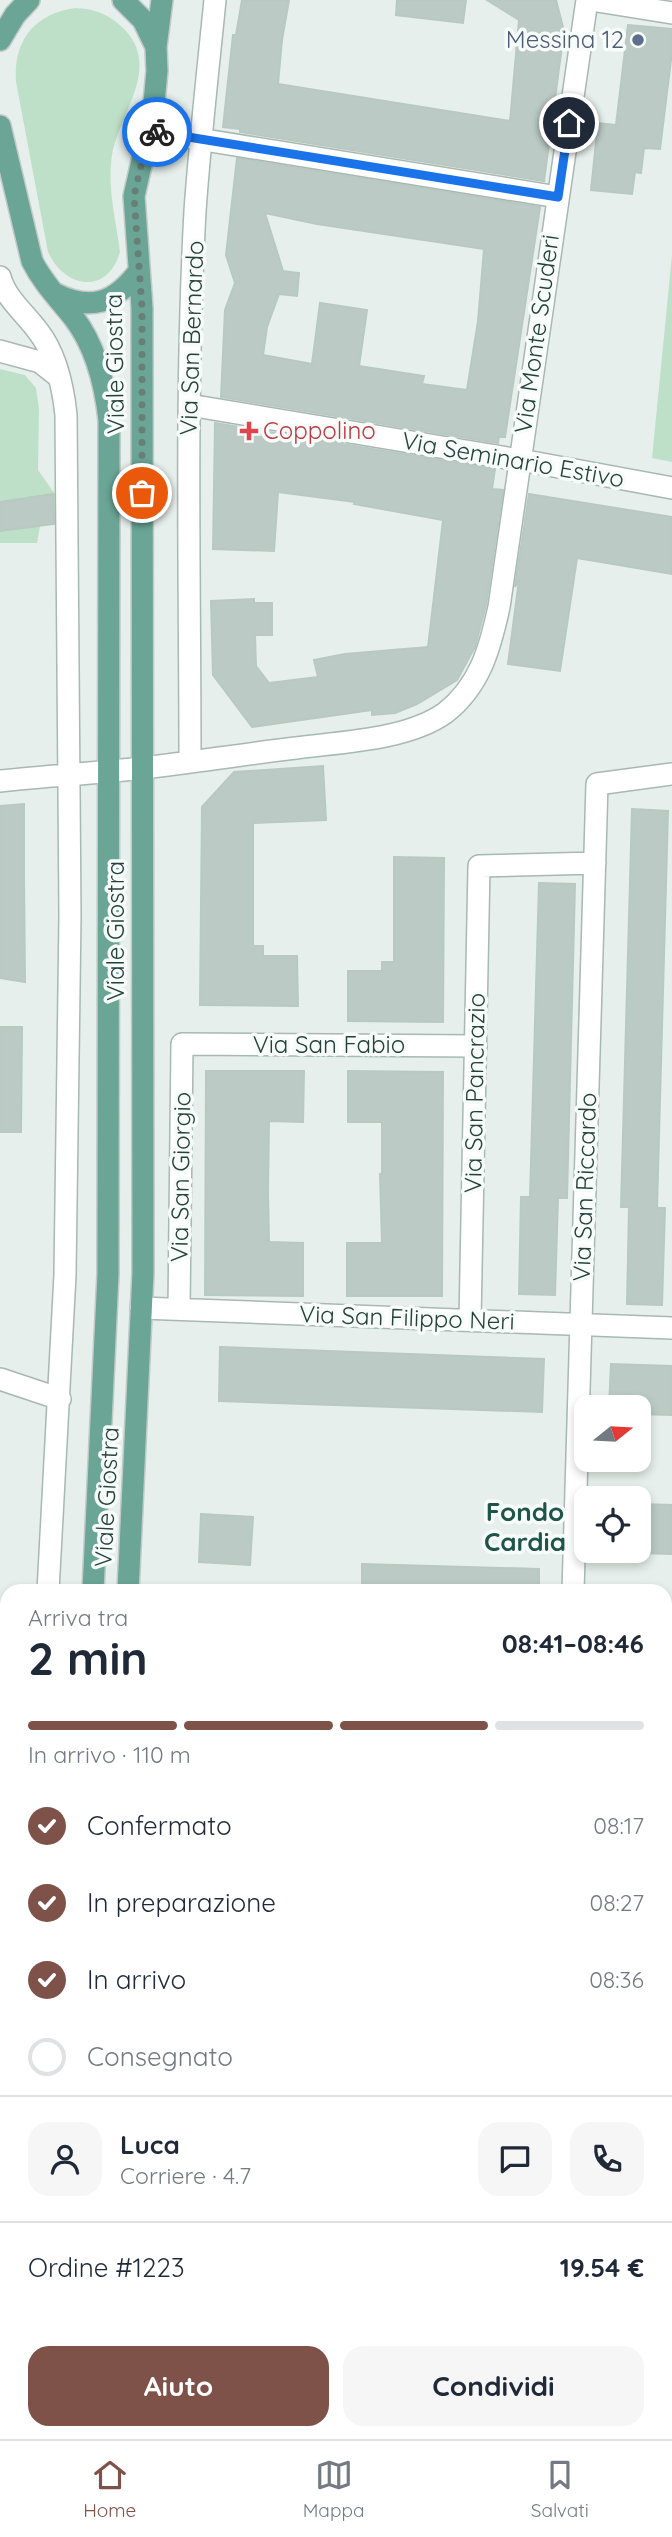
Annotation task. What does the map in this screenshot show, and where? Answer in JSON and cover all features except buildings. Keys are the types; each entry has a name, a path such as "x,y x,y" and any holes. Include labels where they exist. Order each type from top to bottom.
{"main road":[{"path":"0,40 15,15 29,0"},
{"path":"122,0 143,20 156,47"},
{"path":"156,47 162,0"},
{"name":"Viale Giostra","path":"128,1584 141,1308 142,308 134,196 156,92 156,47"},
{"name":"Viale Giostra","path":"0,126 7,183 32,261 41,278 85,335 100,371 109,420 108,1274 93,1584"},
{"path":"52,292 67,300 100,302 127,286 139,271"}],"street":[{"name":"Via San Bernardo","path":"190,762 189,405 200,139 215,0"},
{"path":"589,0 672,13"},
{"name":"Via Monte Scuderi","path":"0,780 141,768 376,737 426,723 443,714 472,685 491,643 499,607 518,459 589,0"},
{"path":"149,131 558,197"},
{"name":"Viale Giostra","path":"1,283 48,345 64,390 66,415 70,916 66,1219 60,1399 48,1584"},
{"path":"0,351 40,362 59,377"},
{"name":"Via Seminario Estivo","path":"189,405 518,459 672,488"},
{"name":"Via San Riccardo","path":"573,1584 597,784 672,774"},
{"name":"Via San Pancrazio","path":"470,1320 479,866 595,863"},
{"name":"Via San Fabio","path":"182,1044 476,1046"},
{"name":"Via San Giorgio","path":"179,1309 182,1044"},
{"name":"Via San Filippo Neri","path":"141,1308 672,1328"},
{"path":"0,1379 60,1399"}],"green space":[{"path":"75,8 101,13 113,20 135,44 139,59 135,91 112,155 111,192 120,252 114,266 106,275 96,281 86,282 65,274 48,252 16,82 18,54 29,32 48,16"},
{"path":"672,255 672,462 652,458"},
{"path":"0,369 25,375 36,388 39,409 38,470 55,494 59,523 40,526 37,543 0,543"}],"way so far":[{"path":"142,493 142,308 134,196 149,131 157,132"}],"place":[{"name":"Messina 12","path":"638,40"},
{"name":"Coppolino","path":"249,431"}],"district":[{"name":"Fondo Cardia","path":"525,1527"}],"route":[{"path":"157,132 558,197 569,123"}]}
